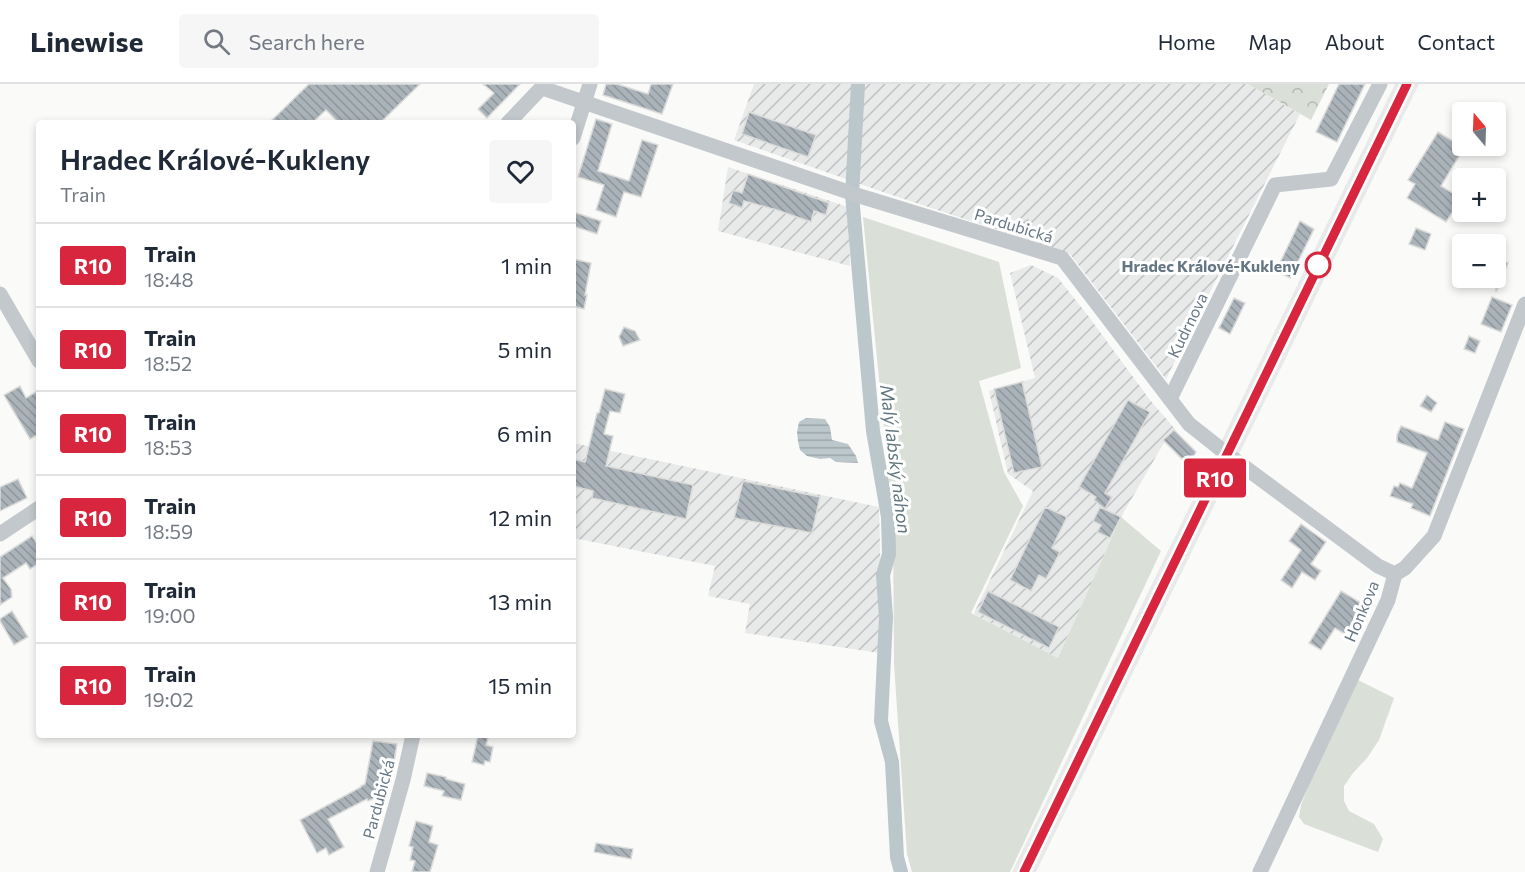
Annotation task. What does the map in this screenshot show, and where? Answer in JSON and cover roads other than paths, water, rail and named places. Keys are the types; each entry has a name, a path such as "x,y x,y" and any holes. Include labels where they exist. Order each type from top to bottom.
{"street":[{"path":"576,128 590,84"},
{"name":"Kudrnova","path":"1170,399 1275,185 1331,178 1380,84"},
{"path":"511,120 543,86"},
{"name":"Pardubická","path":"543,86 583,103 863,197 1062,258 1189,424 1378,566 1395,574"},
{"path":"0,294 36,356"},
{"name":"Honkova","path":"1260,872 1388,600 1395,574 1405,568 1434,536 1525,304"},
{"path":"0,534 36,510"},
{"name":"Pardubická","path":"377,872 412,738"}],"waterway":[{"name":"Malý labský náhon","path":"858,84 852,195 873,431 888,517 889,554 883,575 886,617 881,721 892,762 897,857 901,872"}],"railway":[{"path":"1024,872 1407,84"}],"train":[{"name":"R10","path":"1024,872 1407,84"}],"place":[{"name":"Hradec Králové-Kukleny","path":"1318,265"}]}
